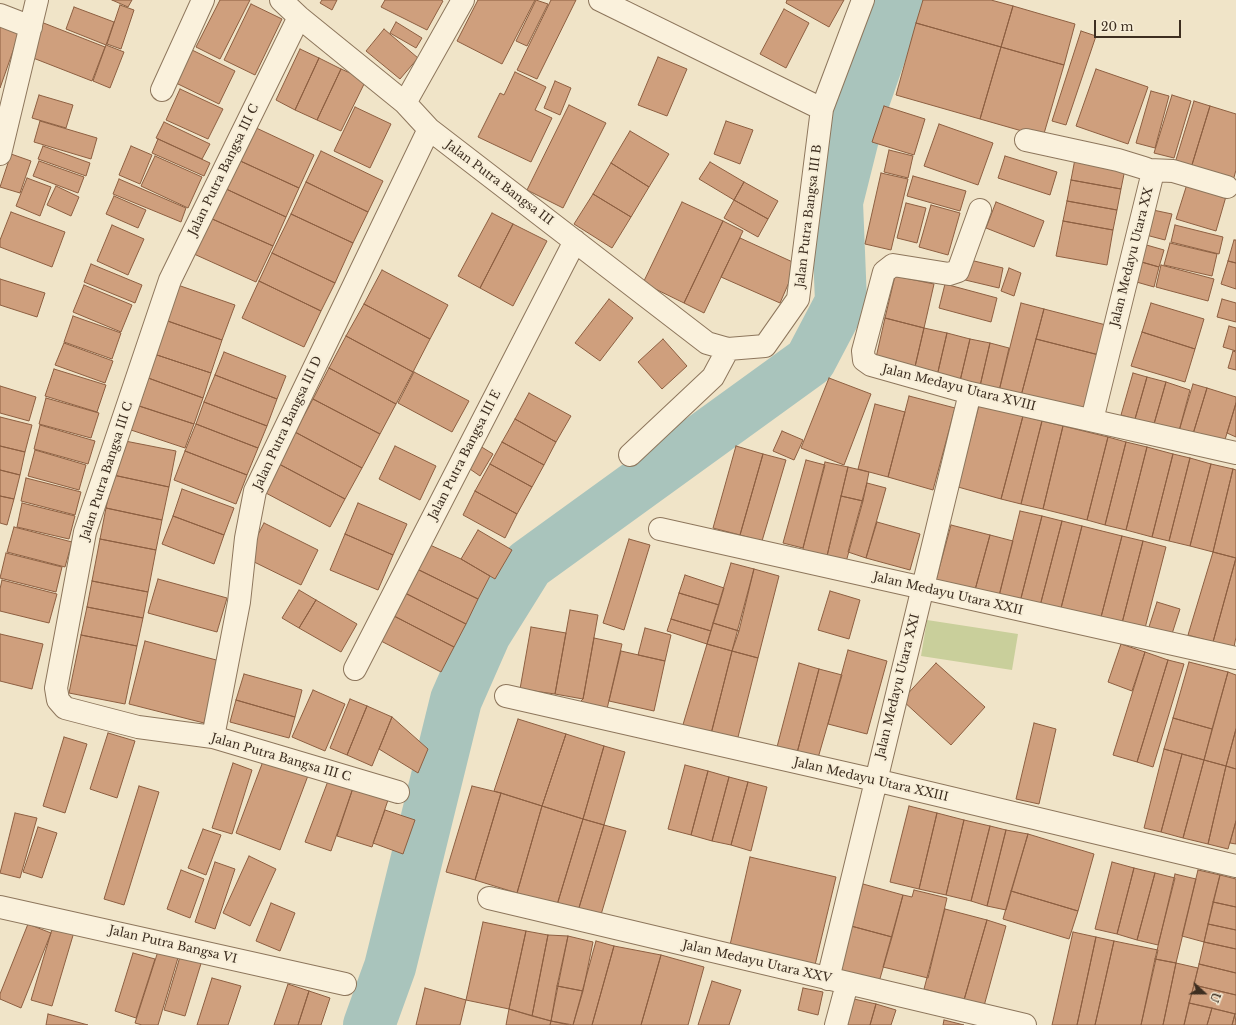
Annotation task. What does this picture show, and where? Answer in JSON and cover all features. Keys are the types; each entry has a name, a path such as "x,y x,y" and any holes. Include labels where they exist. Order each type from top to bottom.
{"street":[{"path":"0,154 37,0"},
{"path":"162,90 203,0"},
{"name":"Jalan Putra Bangsa III","path":"281,0 299,17 405,103 429,129 707,343 728,349"},
{"path":"405,103 463,0"},
{"path":"600,0 822,110"},
{"name":"Jalan Putra Bangsa III B","path":"728,349 765,346 798,299 822,110 864,0"},
{"path":"0,15 30,27"},
{"name":"Jalan Putra Bangsa III C","path":"299,17 170,280 86,532 56,688 58,700 65,708 138,727 213,737 398,792"},
{"name":"Jalan Putra Bangsa III D","path":"213,737 239,602 246,538 255,491 429,129"},
{"name":"Jalan Medayu Utara XX","path":"1026,140 1118,160 1149,170 1152,176 1092,420"},
{"path":"1149,170 1173,171 1227,187"},
{"name":"Jalan Medayu Utara XVIII","path":"980,210 958,271 949,274 893,265 884,272 863,351 864,360 871,365 970,393 1236,453"},
{"name":"Jalan Putra Bangsa III E","path":"355,669 575,241"},
{"path":"630,455 713,378 728,349"},
{"name":"Jalan Medayu Utara XXI","path":"836,1025 838,982 875,780 970,393"},
{"name":"Jalan Medayu Utara XXII","path":"660,529 1236,658"},
{"name":"Jalan Medayu Utara XXIII","path":"506,696 875,780 1236,866"},
{"name":"Jalan Medayu Utara XXV","path":"489,898 838,982 1025,1025"},
{"name":"Jalan Putra Bangsa VI","path":"0,907 345,984"}],"green space":[{"path":"927,620 1018,634 1012,670 921,656"}],"building":[{"path":"112,0 132,0 128,7"},
{"path":"220,0 250,0 220,59 196,47"},
{"path":"322,0 337,0 332,10 320,3"},
{"path":"385,0 443,1 427,30 381,7"},
{"path":"478,0 535,0 502,64 457,41"},
{"path":"536,0 548,4 527,46 516,41"},
{"path":"551,0 576,0 537,79 517,70"},
{"path":"787,0 844,0 829,27 786,3"},
{"path":"923,0 991,0 1013,6 1001,47 916,23"},
{"path":"251,4 282,19 255,75 224,60"},
{"path":"120,5 134,10 121,49 107,44"},
{"path":"1013,6 1075,24 1064,65 1001,47"},
{"path":"74,7 114,22 106,45 66,29"},
{"path":"784,9 809,23 786,68 760,54"},
{"path":"41,22 105,47 92,81 28,56"},
{"path":"396,22 422,38 416,48 390,33"},
{"path":"916,23 1001,47 980,119 896,95"},
{"path":"0,24 20,31 0,88"},
{"path":"384,29 418,58 400,79 366,51"},
{"path":"1081,31 1096,36 1066,125 1052,121"},
{"path":"106,45 124,52 110,88 93,81"},
{"path":"1001,47 1064,65 1043,137 980,119"},
{"path":"300,49 319,58 295,110 276,100"},
{"path":"192,50 235,71 219,104 176,83"},
{"path":"658,57 687,69 667,116 638,105"},
{"path":"319,58 341,69 317,120 295,110"},
{"path":"341,69 366,80 341,131 317,120"},
{"path":"1096,69 1148,87 1128,144 1076,126"},
{"path":"515,72 546,87 535,110 552,118 531,162 478,137 500,93 504,95"},
{"path":"555,81 571,88 560,115 544,108"},
{"path":"180,89 223,109 208,139 166,120"},
{"path":"1151,91 1169,96 1155,148 1136,143"},
{"path":"39,95 73,105 66,128 32,118"},
{"path":"1172,95 1191,101 1174,158 1154,153"},
{"path":"1194,101 1210,106 1191,168 1175,163"},
{"path":"569,105 606,123 563,208 527,190"},
{"path":"884,106 925,119 914,155 872,142"},
{"path":"1210,106 1236,114 1236,170 1233,181 1191,168"},
{"path":"355,107 391,124 370,168 334,151"},
{"path":"40,121 97,138 91,159 34,142"},
{"path":"726,121 753,130 740,164 714,154"},
{"path":"164,122 210,144 202,159 156,138"},
{"path":"939,124 993,143 978,185 924,166"},
{"path":"252,126 314,155 299,188 236,159"},
{"path":"630,131 669,154 649,187 611,163"},
{"path":"158,139 210,163 204,176 152,153"},
{"path":"43,146 90,163 86,176 38,159"},
{"path":"131,146 152,155 140,184 119,175"},
{"path":"889,150 913,156 908,178 884,172"},
{"path":"321,151 383,181 368,212 306,182"},
{"path":"11,154 31,161 20,193 0,187"},
{"path":"155,156 202,177 188,208 141,186"},
{"path":"1005,156 1057,172 1050,195 998,178"},
{"path":"236,159 299,188 286,217 224,188"},
{"path":"1075,159 1125,169 1121,189 1071,180"},
{"path":"39,161 84,177 78,193 33,176"},
{"path":"710,162 744,182 734,200 699,179"},
{"path":"611,163 649,187 631,217 593,194"},
{"path":"881,173 908,179 891,250 865,244"},
{"path":"913,176 966,191 960,211 907,196"},
{"path":"27,178 51,187 40,216 16,206"},
{"path":"119,179 186,208 181,222 113,194"},
{"path":"1071,180 1121,189 1117,210 1067,201"},
{"path":"1188,181 1227,193 1216,231 1176,219"},
{"path":"306,182 368,212 353,243 291,214"},
{"path":"744,182 778,201 768,219 734,200"},
{"path":"56,186 79,197 71,216 47,205"},
{"path":"224,188 286,217 273,246 210,218"},
{"path":"593,194 631,217 612,248 574,224"},
{"path":"114,196 146,210 138,228 106,214"},
{"path":"734,200 768,219 758,237 724,218"},
{"path":"1067,201 1117,210 1113,230 1063,221"},
{"path":"682,202 723,221 684,303 643,283"},
{"path":"996,202 1044,221 1034,247 986,228"},
{"path":"906,203 926,208 917,243 897,238"},
{"path":"931,205 960,213 948,255 919,247"},
{"path":"1153,210 1172,214 1165,240 1146,235"},
{"path":"11,212 65,232 52,267 0,247 0,240"},
{"path":"492,213 513,224 480,288 458,276"},
{"path":"291,214 353,243 335,283 272,253"},
{"path":"210,218 273,246 256,282 194,254"},
{"path":"723,221 743,231 704,313 684,303"},
{"path":"1063,221 1113,230 1107,265 1056,256"},
{"path":"513,224 547,241 513,306 480,288"},
{"path":"112,225 144,239 128,275 97,261"},
{"path":"1175,225 1223,237 1219,254 1171,242"},
{"path":"740,238 797,264 780,303 721,277"},
{"path":"1234,240 1236,240 1236,263 1228,261"},
{"path":"1170,243 1217,254 1212,276 1164,265"},
{"path":"1143,244 1164,250 1159,267 1138,261"},
{"path":"272,253 335,283 321,311 259,281"},
{"path":"966,259 1003,268 999,288 961,279"},
{"path":"1138,261 1159,267 1154,287 1133,281"},
{"path":"1228,261 1236,263 1236,289 1221,284"},
{"path":"91,264 142,285 135,303 84,282"},
{"path":"1161,265 1214,279 1208,301 1156,287"},
{"path":"1009,268 1021,273 1014,296 1001,291"},
{"path":"382,270 448,305 430,339 364,304"},
{"path":"895,276 934,284 924,328 885,318"},
{"path":"0,279 45,293 37,317 0,305"},
{"path":"259,281 321,311 304,347 242,318"},
{"path":"172,283 235,305 222,340 159,318"},
{"path":"945,284 997,298 991,322 939,308"},
{"path":"84,285 132,305 121,332 73,312"},
{"path":"609,299 633,318 600,361 575,343"},
{"path":"1222,299 1236,303 1236,322 1217,317"},
{"path":"1021,303 1044,309 1021,396 999,391"},
{"path":"1151,303 1204,319 1195,349 1142,332"},
{"path":"364,304 430,339 413,372 346,336"},
{"path":"1044,309 1106,325 1099,355 1036,339"},
{"path":"73,316 121,333 112,359 64,342"},
{"path":"159,318 222,340 211,373 148,352"},
{"path":"885,318 924,328 914,371 875,362"},
{"path":"1229,326 1236,328 1236,351 1223,347"},
{"path":"924,328 947,333 937,376 914,371"},
{"path":"1142,332 1195,349 1185,382 1131,366"},
{"path":"947,333 970,339 960,381 937,376"},
{"path":"346,336 413,372 396,404 329,368"},
{"path":"663,339 687,366 662,389 638,362"},
{"path":"970,339 990,343 980,386 960,381"},
{"path":"1036,339 1099,355 1084,411 1021,396"},
{"path":"64,343 113,361 105,383 55,365"},
{"path":"990,343 1009,348 999,391 980,386"},
{"path":"1233,351 1236,352 1236,370 1228,368"},
{"path":"148,352 211,373 203,398 140,375"},
{"path":"224,352 286,376 277,399 215,375"},
{"path":"329,368 396,404 380,434 313,399"},
{"path":"54,369 106,385 97,412 45,396"},
{"path":"414,372 469,401 452,432 398,403"},
{"path":"1133,373 1147,377 1135,419 1121,415"},
{"path":"140,375 203,398 194,424 130,403"},
{"path":"215,375 277,399 267,426 204,402"},
{"path":"1147,377 1166,382 1154,424 1135,419"},
{"path":"829,378 871,394 844,465 801,448"},
{"path":"1166,382 1190,390 1179,431 1154,424"},
{"path":"1193,384 1207,388 1193,434 1179,431"},
{"path":"0,386 36,397 29,421 0,413"},
{"path":"1207,388 1236,397 1236,403 1224,443 1193,434"},
{"path":"529,393 571,416 556,442 515,419"},
{"path":"909,396 955,408 933,490 888,477"},
{"path":"46,398 99,413 91,438 39,424"},
{"path":"313,399 380,434 362,468 295,432"},
{"path":"204,402 267,426 258,448 196,424"},
{"path":"130,403 194,424 185,448 122,427"},
{"path":"1236,403 1236,437 1227,433"},
{"path":"875,404 905,412 888,477 858,469"},
{"path":"979,405 1023,416 1001,499 958,487"},
{"path":"1023,416 1042,421 1021,504 1001,499"},
{"path":"0,417 32,425 25,452 0,446"},
{"path":"515,419 556,442 544,465 502,442"},
{"path":"1042,421 1063,426 1043,509 1021,504"},
{"path":"196,424 258,448 247,475 185,451"},
{"path":"40,425 95,441 88,464 34,449"},
{"path":"1063,426 1108,437 1087,520 1043,509"},
{"path":"782,431 803,440 794,460 773,451"},
{"path":"295,432 362,468 345,499 279,464"},
{"path":"1108,437 1126,442 1105,525 1087,520"},
{"path":"120,440 176,451 169,487 113,475"},
{"path":"502,442 544,465 532,487 490,464"},
{"path":"1126,442 1147,447 1126,530 1105,525"},
{"path":"0,446 25,452 20,475 0,470"},
{"path":"395,446 436,466 420,500 379,479"},
{"path":"480,446 493,454 480,476 467,467"},
{"path":"736,446 763,454 740,535 713,528"},
{"path":"1147,447 1173,454 1152,537 1126,530"},
{"path":"35,450 86,465 79,490 28,476"},
{"path":"185,451 247,475 236,504 174,480"},
{"path":"763,454 786,460 762,541 740,535"},
{"path":"1173,454 1190,458 1169,541 1152,537"},
{"path":"1190,458 1211,464 1190,546 1169,541"},
{"path":"806,460 825,465 803,548 783,543"},
{"path":"825,462 848,467 827,556 804,551 803,548"},
{"path":"279,464 345,499 330,527 264,492"},
{"path":"490,464 532,487 517,514 475,491"},
{"path":"1211,464 1233,469 1213,552 1190,546"},
{"path":"848,467 869,472 863,501 841,496"},
{"path":"1233,469 1236,470 1236,558 1213,552"},
{"path":"0,470 20,475 14,499 0,496"},
{"path":"113,475 169,487 162,520 106,508"},
{"path":"26,478 81,492 75,515 21,501"},
{"path":"867,483 886,488 866,558 848,552"},
{"path":"182,489 234,508 224,535 173,516"},
{"path":"475,491 517,514 505,538 463,515"},
{"path":"0,496 14,499 7,525 0,523"},
{"path":"841,496 863,501 846,562 827,556"},
{"path":"22,503 75,516 69,539 17,527"},
{"path":"358,503 407,524 393,555 345,534"},
{"path":"106,508 162,520 156,550 100,539"},
{"path":"1020,511 1042,516 1020,602 999,596"},
{"path":"173,516 224,535 214,564 162,544"},
{"path":"1042,516 1062,521 1040,606 1020,602"},
{"path":"1062,521 1082,526 1060,612 1040,606"},
{"path":"877,522 920,534 910,570 866,558"},
{"path":"264,523 318,550 301,585 246,558"},
{"path":"951,525 990,535 975,590 936,580"},
{"path":"1082,526 1122,536 1100,621 1060,612"},
{"path":"14,527 72,542 65,567 7,552"},
{"path":"478,530 512,550 495,579 461,559"},
{"path":"345,534 393,555 378,590 330,570"},
{"path":"990,535 1013,541 999,596 975,590"},
{"path":"1122,536 1143,541 1121,627 1100,621"},
{"path":"100,539 156,550 148,592 92,581"},
{"path":"629,539 650,545 624,630 603,623"},
{"path":"1143,541 1166,547 1144,632 1121,627"},
{"path":"430,545 461,559 490,576 478,599 417,569"},
{"path":"1213,552 1236,558 1213,642 1188,635"},
{"path":"6,553 62,567 56,592 0,578"},
{"path":"1236,558 1236,637 1234,647 1213,642"},
{"path":"731,563 754,569 739,631 713,623"},
{"path":"417,569 478,599 466,624 405,593"},
{"path":"754,569 779,576 758,658 732,651"},
{"path":"685,575 724,588 719,605 679,593"},
{"path":"158,579 227,598 217,632 148,613"},
{"path":"2,580 57,594 49,623 0,611 0,589"},
{"path":"92,581 148,592 143,618 87,607"},
{"path":"299,590 316,600 299,628 282,618"},
{"path":"830,591 860,600 849,639 818,630"},
{"path":"405,593 466,624 454,647 394,616"},
{"path":"679,593 719,605 711,631 671,619"},
{"path":"316,600 357,624 341,652 299,628"},
{"path":"1157,602 1180,609 1171,637 1148,630"},
{"path":"87,607 143,618 137,646 81,635"},
{"path":"570,610 598,615 583,699 555,694"},
{"path":"394,616 454,647 441,672 381,641"},
{"path":"671,619 711,631 707,644 667,631"},
{"path":"713,623 739,631 732,651 707,644"},
{"path":"531,627 566,633 555,694 520,689"},
{"path":"645,628 671,635 665,661 638,655"},
{"path":"0,634 43,644 32,689 0,681"},
{"path":"81,635 137,646 125,704 69,693"},
{"path":"594,638 622,644 607,709 580,702 583,699"},
{"path":"145,641 220,661 204,723 129,704"},
{"path":"707,644 732,651 711,734 682,728"},
{"path":"1121,644 1145,652 1132,691 1108,682"},
{"path":"848,650 887,661 867,734 828,724"},
{"path":"621,651 665,661 654,711 609,701"},
{"path":"732,651 758,658 737,741 711,734"},
{"path":"1145,652 1168,660 1137,762 1113,755"},
{"path":"1168,660 1184,664 1153,767 1137,762"},
{"path":"1189,662 1228,672 1212,729 1173,718"},
{"path":"799,663 819,669 797,753 777,747"},
{"path":"936,663 985,707 951,745 902,700"},
{"path":"819,669 842,675 818,758 797,753"},
{"path":"1228,672 1236,675 1236,729 1226,766 1204,760"},
{"path":"244,674 302,690 295,717 236,700"},
{"path":"313,690 345,704 325,751 292,737"},
{"path":"350,699 367,706 347,755 330,748"},
{"path":"236,700 295,717 289,738 230,722"},
{"path":"367,706 392,717 372,766 347,755"},
{"path":"392,717 428,749 418,773 379,749"},
{"path":"1173,718 1212,729 1204,760 1164,749"},
{"path":"518,719 566,734 542,806 494,791"},
{"path":"1034,723 1056,729 1039,804 1016,799"},
{"path":"1236,729 1236,769 1226,766"},
{"path":"108,733 135,741 117,798 90,789"},
{"path":"566,734 604,746 583,819 542,806"},
{"path":"64,737 87,744 65,813 43,806"},
{"path":"604,746 625,752 604,825 583,819"},
{"path":"1164,749 1182,754 1161,832 1144,828"},
{"path":"1182,754 1204,760 1183,838 1161,832"},
{"path":"265,756 309,773 280,850 236,833"},
{"path":"1204,760 1226,766 1208,844 1183,838"},
{"path":"233,763 252,770 232,834 212,828"},
{"path":"685,765 708,771 691,835 668,829"},
{"path":"1226,766 1236,769 1236,821 1228,849 1208,844"},
{"path":"708,771 729,777 712,841 691,835"},
{"path":"729,777 748,782 731,845 712,841"},
{"path":"328,781 353,788 331,851 305,842"},
{"path":"748,782 767,787 751,851 731,845"},
{"path":"139,786 159,792 124,905 104,899"},
{"path":"472,786 501,793 475,880 446,872"},
{"path":"353,788 388,800 372,847 337,836"},
{"path":"501,793 542,806 517,893 475,880"},
{"path":"542,806 583,819 557,905 517,893"},
{"path":"909,806 937,813 919,889 890,882"},
{"path":"385,810 415,820 403,854 373,843"},
{"path":"15,813 37,818 20,878 0,873"},
{"path":"937,813 964,820 946,895 919,889"},
{"path":"583,819 604,825 578,911 557,905"},
{"path":"964,820 990,826 971,901 946,895"},
{"path":"1236,821 1236,844 1230,843"},
{"path":"604,825 626,831 600,918 578,911"},
{"path":"990,826 1006,830 987,906 971,901"},
{"path":"38,827 57,833 42,878 23,872"},
{"path":"203,829 221,835 206,875 188,868"},
{"path":"1006,830 1028,834 1006,910 987,906"},
{"path":"1028,834 1094,854 1078,911 1011,891"},
{"path":"249,856 276,869 250,926 223,913"},
{"path":"750,857 836,877 815,965 730,945"},
{"path":"215,862 235,869 215,929 195,922"},
{"path":"1112,862 1134,868 1117,934 1095,929"},
{"path":"1134,868 1155,873 1137,940 1117,934"},
{"path":"181,870 204,879 190,918 167,909"},
{"path":"1198,870 1220,875 1204,942 1182,936"},
{"path":"1155,873 1175,878 1158,945 1137,940"},
{"path":"1175,874 1196,879 1176,963 1155,959"},
{"path":"1220,875 1236,879 1236,907 1213,902"},
{"path":"863,884 903,895 892,937 851,926"},
{"path":"914,890 947,898 928,978 883,967 903,895 912,897"},
{"path":"1011,891 1078,911 1069,939 1003,919"},
{"path":"1213,902 1236,907 1236,930 1208,924"},
{"path":"271,903 295,913 280,951 256,941"},
{"path":"945,909 987,920 964,1000 924,989"},
{"path":"987,920 1006,926 984,1006 964,1000"},
{"path":"483,922 526,931 509,1009 466,1000"},
{"path":"28,924 51,933 21,1008 0,999 0,994"},
{"path":"1208,924 1236,930 1236,949 1204,942"},
{"path":"53,926 74,932 52,1006 31,1000"},
{"path":"851,926 892,937 879,982 839,970"},
{"path":"526,931 548,935 532,1016 509,1009"},
{"path":"1073,932 1096,937 1077,1025 1052,1025"},
{"path":"548,935 568,936 551,1021 532,1016"},
{"path":"568,936 593,942 583,991 557,986"},
{"path":"1096,937 1114,941 1095,1025 1077,1025"},
{"path":"596,941 614,946 592,1025 573,1025"},
{"path":"1114,941 1158,950 1141,1025 1095,1025"},
{"path":"1204,942 1236,949 1236,973 1199,964"},
{"path":"160,945 180,951 158,1025 142,1025 135,1023"},
{"path":"614,946 661,955 641,1025 592,1025"},
{"path":"182,950 203,957 185,1016 164,1010"},
{"path":"133,953 155,959 136,1018 115,1011"},
{"path":"661,955 704,967 688,1025 641,1025"},
{"path":"1155,959 1176,963 1163,1025 1141,1025"},
{"path":"1176,963 1198,968 1184,1025 1163,1025"},
{"path":"1199,964 1236,973 1236,995 1194,985"},
{"path":"212,978 241,986 228,1025 197,1025"},
{"path":"712,981 741,990 729,1025 698,1025"},
{"path":"288,984 309,991 298,1025 274,1025"},
{"path":"1194,985 1236,995 1236,1014 1189,1003"},
{"path":"557,986 583,991 573,1025 551,1021"},
{"path":"425,988 466,1000 460,1025 416,1025"},
{"path":"803,988 823,992 818,1015 798,1010"},
{"path":"309,991 330,998 321,1025 298,1025"},
{"path":"854,999 876,1004 870,1025 847,1025"},
{"path":"1189,1003 1212,1008 1207,1025 1184,1025"},
{"path":"876,1004 896,1010 891,1025 870,1025"},
{"path":"1212,1008 1235,1014 1232,1025 1207,1025"},
{"path":"509,1009 551,1021 550,1025 506,1025"},
{"path":"48,1014 88,1025 46,1025"},
{"path":"1235,1014 1236,1025 1232,1025"},
{"path":"944,1020 964,1025 943,1025"},
{"path":"551,1021 569,1025 550,1025"}],"waterway":[{"path":"369,1025 390,967 456,700 485,634 528,565 810,361 841,302 837,202 859,114 899,0"}]}
